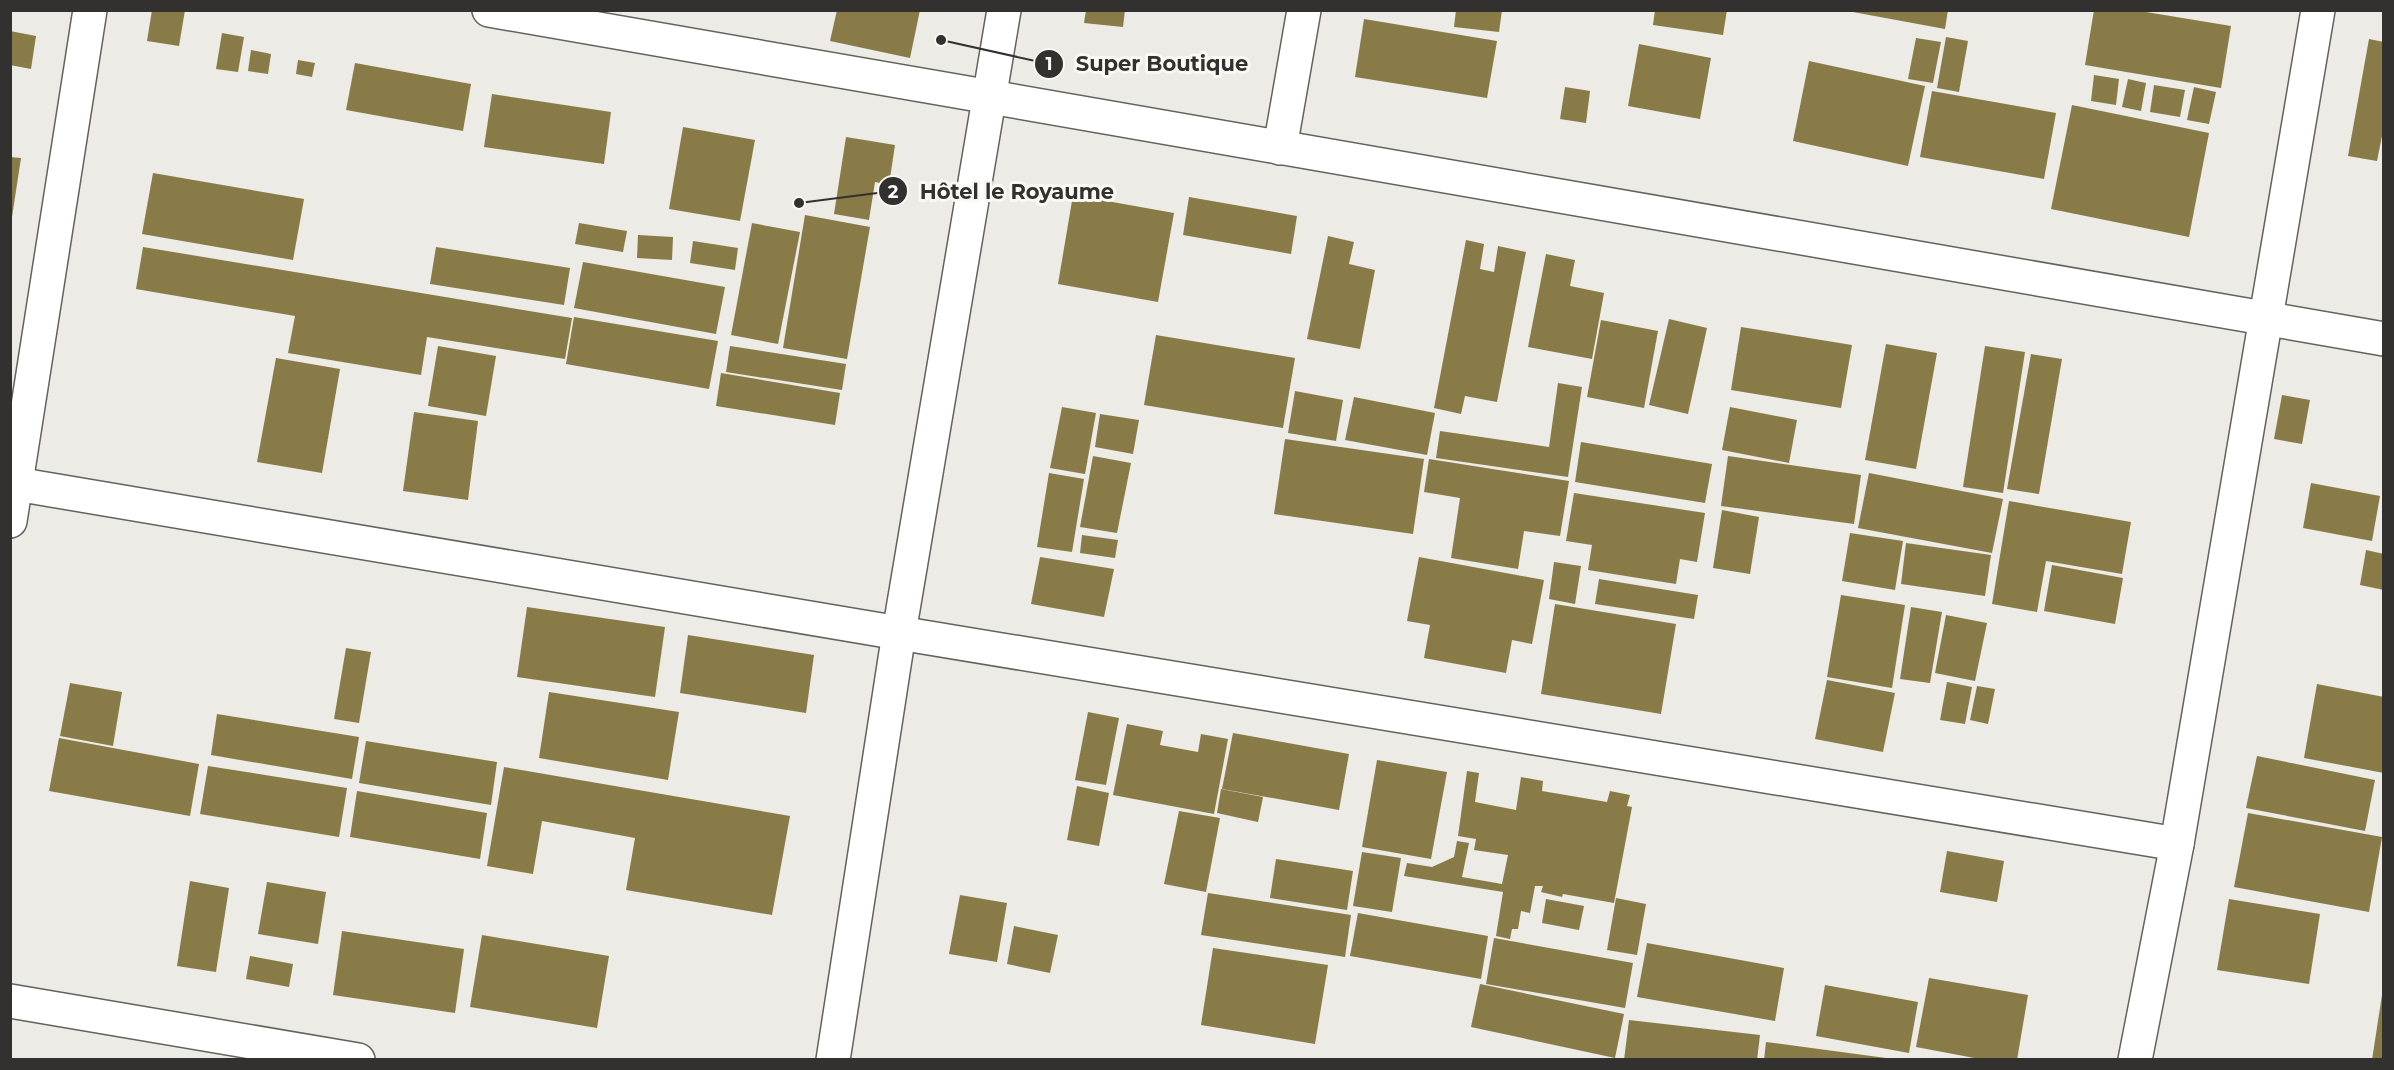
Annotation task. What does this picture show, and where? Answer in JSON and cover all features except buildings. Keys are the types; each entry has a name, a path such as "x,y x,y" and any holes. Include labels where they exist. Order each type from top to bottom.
{"street":[{"path":"10,521 13,483 90,10"},
{"path":"489,10 2384,339"},
{"path":"833,1059 899,633 1004,10"},
{"path":"1280,148 1304,10"},
{"path":"2135,1059 2176,844 2318,10"},
{"path":"13,483 899,633 2176,844"},
{"path":"10,1001 358,1059"}],"place":[{"name":"Super Boutique","path":"941,40"},
{"name":"Hôtel le Royaume","path":"799,203"}]}
